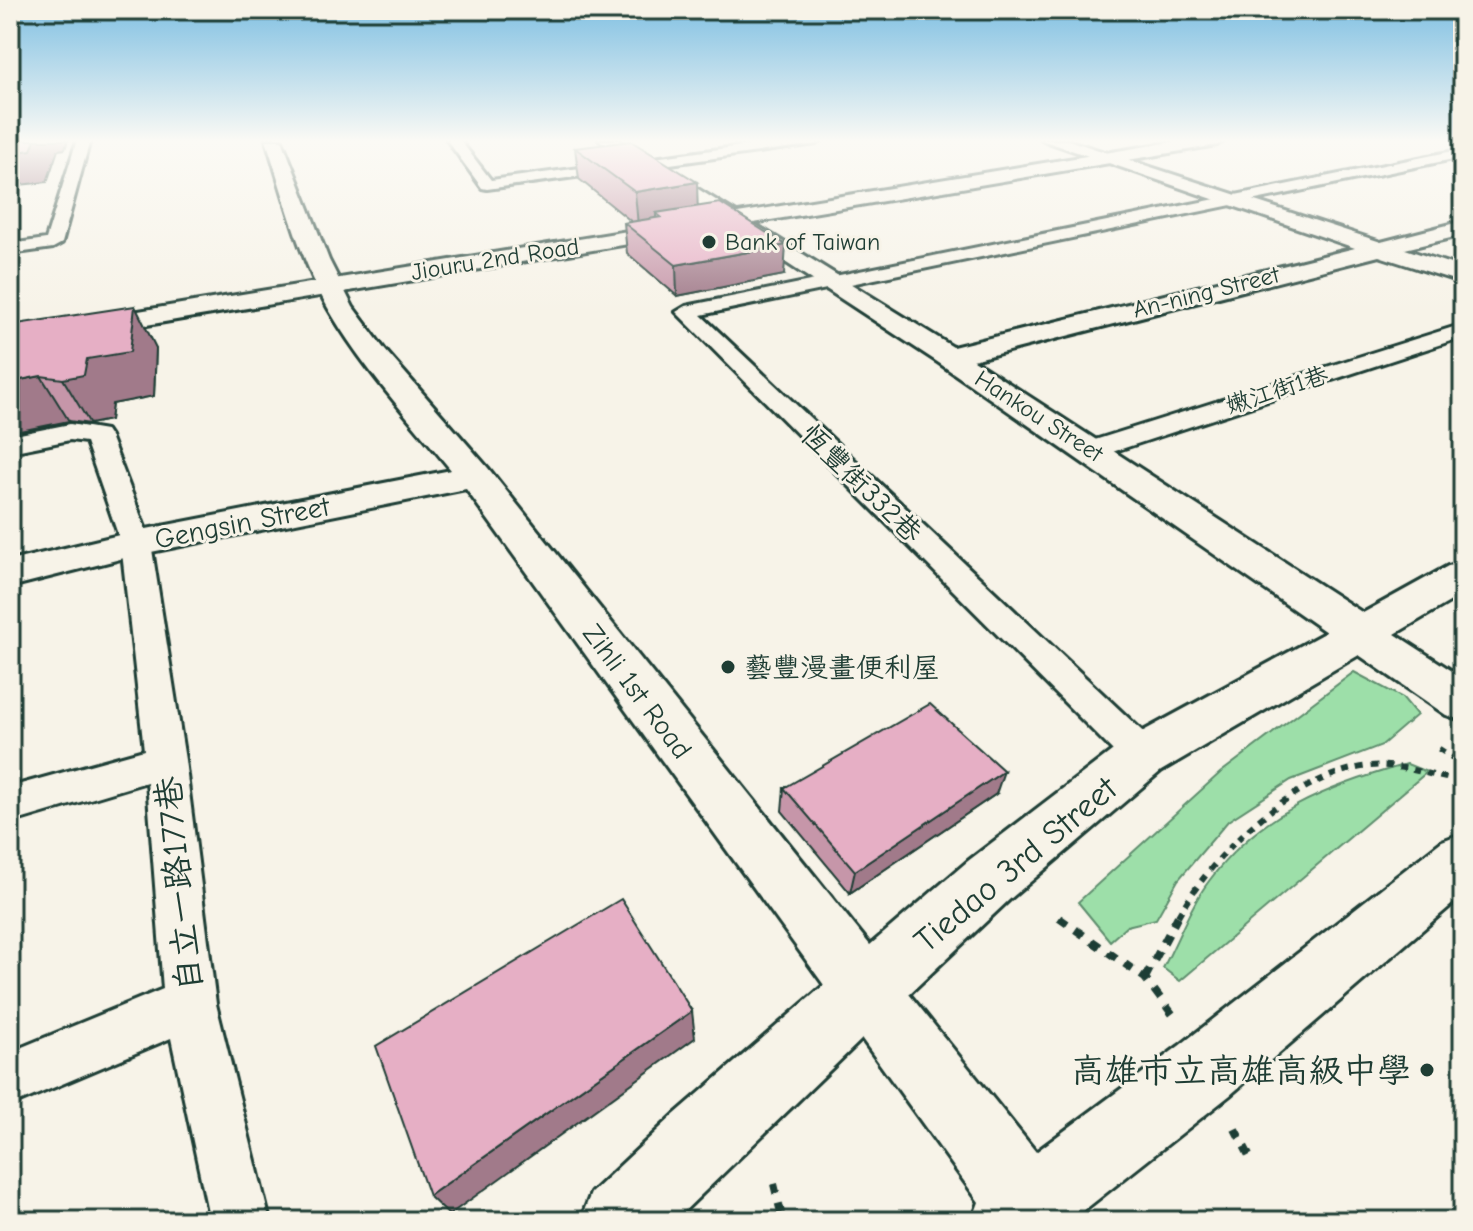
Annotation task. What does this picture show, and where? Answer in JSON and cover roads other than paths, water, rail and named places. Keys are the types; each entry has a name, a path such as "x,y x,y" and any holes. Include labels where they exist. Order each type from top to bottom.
{"street":[{"name":"Zihli 1st Road","path":"295,197 326,280 375,356 475,476 867,992 1027,1216"},
{"name":"Hankou Street","path":"695,197 1091,450 1463,702"},
{"name":"Jiouru 2nd Road","path":"10,340 326,280 831,197"},
{"path":"1223,197 1463,276"},
{"name":"An-ning Street","path":"949,357 1463,228"},
{"name":"Jiouru 2nd Road","path":"10,323 326,280"},
{"name":"Gengsin Street","path":"10,574 136,543 475,476"},
{"name":"Tiedao 3rd Street","path":"619,1221 701,1140 989,880 1143,756 1463,576"},
{"path":"1027,1216 1463,859"}],"lane":[{"path":"10,249 53,243 67,197"},
{"path":"831,282 1244,197"},
{"name":"恆豐街332巷","path":"831,282 686,312 1143,756"},
{"name":"嫩江街1巷","path":"1091,450 1463,330"},
{"name":"自立一路177巷","path":"10,444 70,432 97,436 136,543 165,760 190,1004 240,1221"},
{"path":"10,805 165,760"},
{"path":"10,1079 190,1004"}],"place":[{"name":"Bank of Taiwan","path":"709,242"},
{"name":"藝豐漫畫便利屋","path":"728,667"},
{"name":"高雄市立高雄高級中學","path":"1427,1070"}]}
